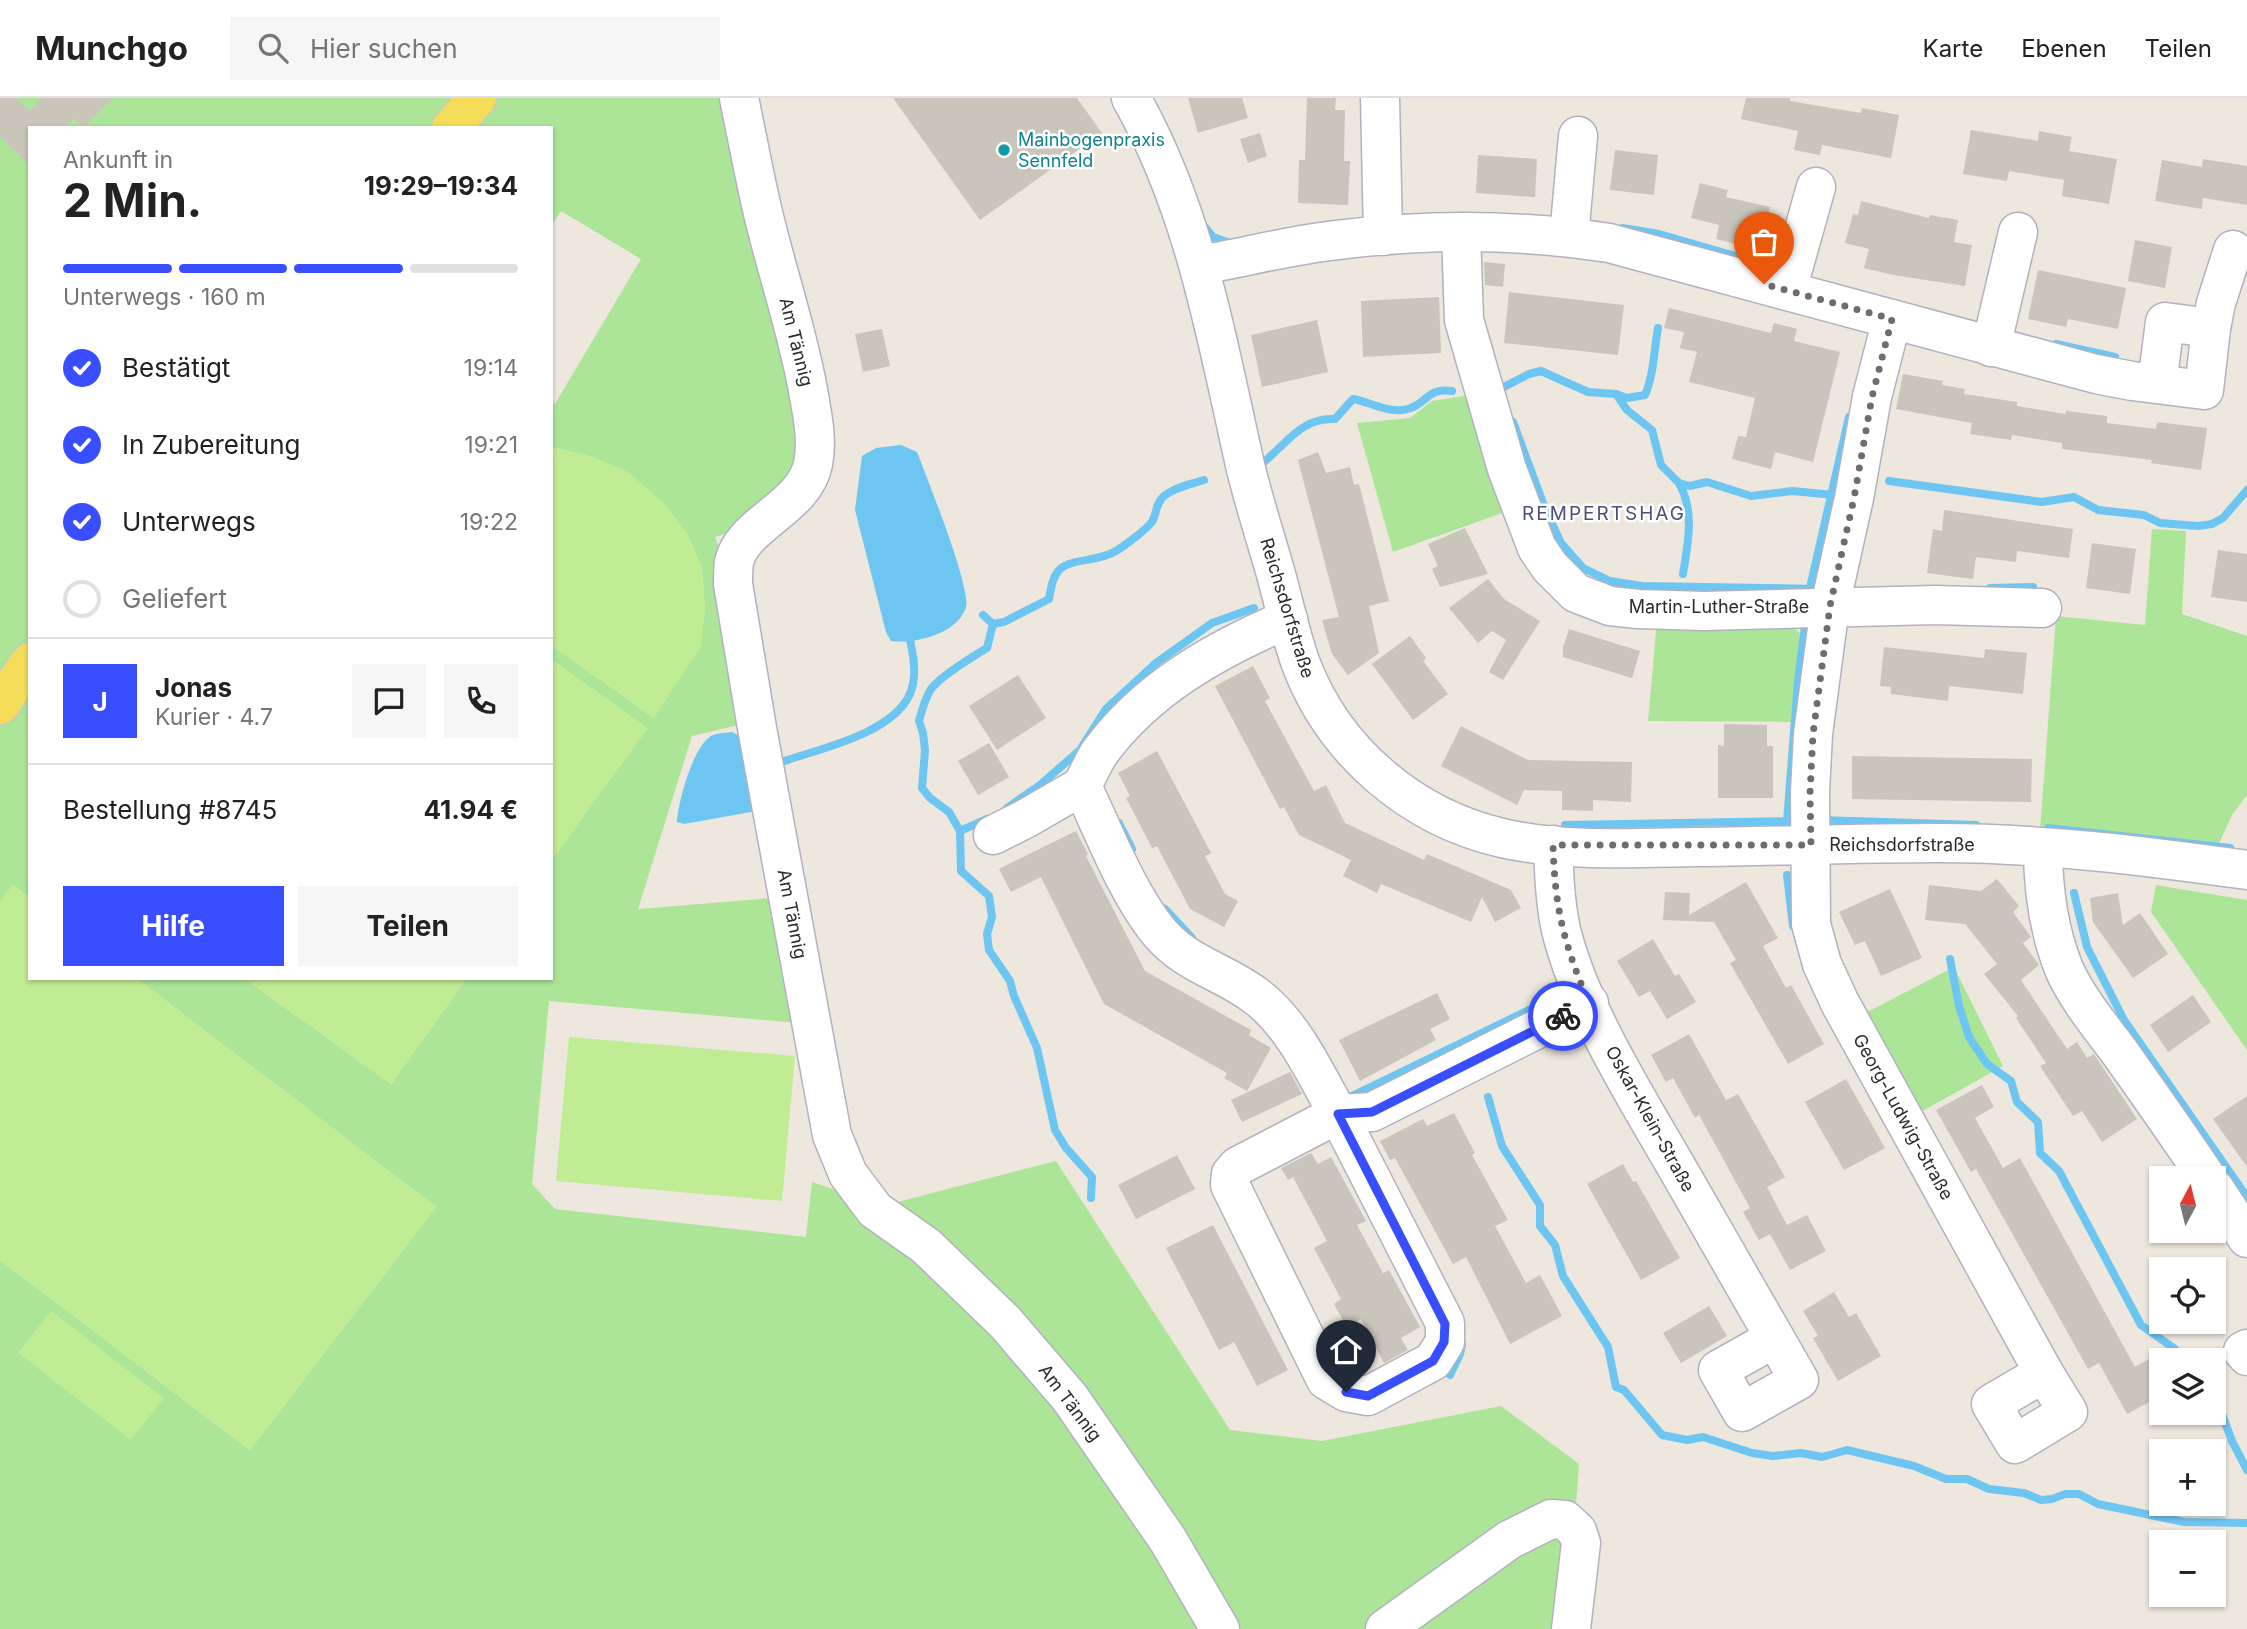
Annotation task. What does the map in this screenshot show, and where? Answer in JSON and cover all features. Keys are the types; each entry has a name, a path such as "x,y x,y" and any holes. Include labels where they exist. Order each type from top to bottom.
{"main road":[{"path":"453,126 477,98"},
{"path":"0,705 28,665"}],"street":[{"name":"Am Tännig","path":"739,98 763,213 805,373 815,446 812,466 800,492 740,549 734,561 733,584 832,1135 849,1174 875,1210 926,1246 1005,1322 1070,1398 1168,1540 1220,1629"},
{"name":"Reichsdorfstraße","path":"1131,98 1174,192 1200,265 1248,475 1301,664 1324,715 1352,750 1415,803 1461,825 1503,838 1553,845 1942,843 2043,848 2178,860 2247,870"},
{"path":"1380,98 1383,236"},
{"path":"1569,237 1578,136"},
{"path":"1787,290 1815,187"},
{"path":"1200,265 1310,244 1383,236 1461,232 1569,237 1609,243 2096,374 2204,390 2216,303 2233,250"},
{"name":"Martin-Luther-Straße","path":"1461,232 1464,320 1479,378 1525,521 1537,548 1550,568 1576,593 1610,606 1638,609 1756,610 1934,605 2042,608"},
{"path":"1991,347 2018,232"},
{"name":"Georg-Ludwig-Straße","path":"1892,319 1872,397 1854,498 1830,606 1813,734 1810,793 1811,924 1822,964 1840,1003 2044,1373"},
{"path":"992,835 1082,786 1099,754 1122,726 1147,702 1202,660 1247,636 1288,619"},
{"path":"1082,786 1143,910 1160,933 1190,960 1256,996 1272,1010 1304,1053 1338,1114 1445,1324 1444,1342 1433,1361 1368,1396 1346,1392 1326,1380 1230,1185 1231,1174 1238,1166 1338,1114 1372,1112 1589,1003"},
{"name":"Oskar-Klein-Straße","path":"1553,845 1555,891 1561,930 1589,1003 1620,1068 1774,1338"},
{"path":"2043,848 2044,891 2050,927 2065,970 2083,1002 2199,1166"},
{"path":"2226,1206 2247,1238"},
{"path":"2247,1349 2244,1351 2247,1356"},
{"path":"1385,1629 1509,1540 1551,1519 1565,1520 1577,1531 1581,1543 1571,1629"}],"green space":[{"path":"0,98 733,98 802,382 799,470 741,530 715,537 726,566 747,723 692,736 638,909 772,898 798,1023 549,1001 532,1184 555,1209 806,1237 812,1182 882,1206 1056,1161 1230,1430 1322,1441 1501,1406 1579,1464 1572,1560 1558,1629 0,1629 0,1260 250,1450 436,1207 139,980 247,980 391,1084 466,980 553,980 553,858 647,728 553,660 553,646 654,718 705,609 702,569 688,535 593,457 553,447 553,403 555,404 641,259 561,211 553,223 553,126 28,126 28,896 13,885 0,902"},
{"path":"1483,393 1519,507 1393,552 1357,423 1410,418 1432,401"},
{"path":"553,447 593,457 628,472 664,503 688,535 702,569 705,609 701,646 654,718 553,646"},
{"path":"2152,529 2186,531 2182,614 2247,636 2247,795 2232,815 2211,861 2039,844 2056,616 2145,625"},
{"path":"1657,621 1790,624 1807,640 1802,722 1648,721"},
{"path":"553,660 648,728 553,858"},
{"path":"13,885 28,896 28,980 139,980 436,1207 250,1450 0,1260 0,902"},
{"path":"2156,885 2247,900 2247,1050 2151,912"},
{"path":"1954,967 2003,1066 1910,1118 1854,1019"},
{"path":"247,980 466,980 391,1084"},
{"path":"569,1037 795,1056 782,1201 556,1181"},
{"path":"51,1311 164,1398 131,1440 18,1353"}],"water":[{"path":"901,445 917,452 962,578 966,607 954,624 945,630 923,639 901,642 891,641 886,632 855,510 862,456 876,448"},
{"path":"732,732 747,740 756,811 684,824 677,822 683,789 698,751 711,736"}],"building":[{"path":"0,98 17,98 30,111 42,98 113,98 85,126 81,126 74,118 67,126 28,126 28,164 0,137"},
{"name":"Mainbogenpraxis Sennfeld","path":"893,98 1077,98 1102,133 980,220"},
{"path":"1188,98 1242,98 1248,118 1198,133"},
{"path":"1307,98 1336,98 1335,110 1345,110 1344,161 1350,161 1348,205 1298,203 1299,160 1305,160"},
{"path":"1746,98 1790,98 1790,101 1861,113 1862,108 1899,115 1891,158 1822,145 1820,155 1794,150 1798,131 1741,119"},
{"path":"1971,130 2038,141 2039,131 2072,137 2069,151 2117,159 2109,204 2062,196 2064,180 2009,171 2007,181 1963,174"},
{"path":"1260,133 1267,156 1248,163 1240,139"},
{"path":"1615,150 1658,155 1654,195 1610,190"},
{"path":"1478,155 1537,159 1535,197 1476,193"},
{"path":"2203,159 2247,166 2247,205 2203,198 2202,209 2155,201 2162,160 2202,167"},
{"path":"1700,183 1728,190 1726,197 1770,207 1760,250 1716,239 1719,225 1691,218"},
{"path":"1861,201 1929,218 1930,215 1958,220 1954,242 1972,245 1965,286 1864,268 1869,249 1845,243 1853,214 1858,215"},
{"path":"2135,240 2172,247 2165,288 2128,281"},
{"path":"1484,262 1505,264 1503,287 1485,285"},
{"path":"2038,270 2126,288 2118,329 2068,319 2066,327 2028,319"},
{"path":"1509,292 1624,305 1618,355 1504,343"},
{"path":"1439,297 1441,353 1363,357 1361,301"},
{"path":"1669,308 1771,333 1774,323 1797,329 1794,341 1840,352 1813,462 1775,452 1771,469 1732,459 1738,436 1746,437 1755,398 1689,382 1697,352 1680,348 1684,332 1664,328"},
{"path":"1317,320 1328,372 1262,387 1251,335"},
{"path":"882,329 890,366 863,372 855,334"},
{"path":"1903,374 1943,381 1942,385 1965,389 1964,394 2017,402 2017,406 2066,414 2066,411 2107,416 2107,423 2156,429 2157,422 2207,428 2201,470 2151,463 2152,460 2062,449 2062,443 2012,435 2011,440 1970,434 1972,423 1896,409"},
{"path":"1318,452 1326,473 1350,467 1354,485 1359,484 1389,601 1369,606 1379,653 1348,675 1332,654 1322,620 1339,617 1298,460"},
{"path":"1944,510 2073,529 2069,558 2017,551 2016,562 1976,557 1973,579 1927,573 1933,529 1942,531"},
{"path":"1465,528 1488,574 1440,587 1432,569 1438,566 1428,544"},
{"path":"2092,543 2136,549 2130,594 2086,588"},
{"path":"2218,550 2247,554 2247,602 2211,597"},
{"path":"1488,579 1504,599 1540,621 1503,680 1489,672 1506,640 1492,631 1478,643 1449,608"},
{"path":"1569,629 1640,651 1632,678 1563,657"},
{"path":"1410,636 1426,658 1423,661 1448,694 1413,720 1372,664"},
{"path":"1884,647 1984,658 1985,649 2027,653 2023,694 1949,686 1948,701 1891,694 1891,687 1880,686"},
{"path":"1253,666 1270,698 1265,701 1314,791 1326,785 1345,823 1424,860 1427,854 1511,890 1521,908 1495,922 1482,897 1471,922 1381,884 1377,893 1343,876 1351,860 1299,835 1284,807 1280,809 1215,686"},
{"path":"1018,675 1046,718 997,750 969,706"},
{"path":"1724,724 1767,725 1767,746 1773,746 1773,798 1718,798 1718,745 1724,746"},
{"path":"1461,726 1528,760 1632,762 1631,802 1593,800 1593,811 1562,810 1562,791 1524,790 1517,805 1441,766"},
{"path":"989,743 1009,777 978,795 958,761"},
{"path":"1157,751 1211,853 1205,856 1225,894 1238,901 1224,927 1190,909 1157,846 1152,848 1126,798 1130,796 1118,773"},
{"path":"1852,756 2032,759 2031,802 1852,799"},
{"path":"1076,831 1145,971 1251,1030 1249,1035 1271,1048 1247,1091 1224,1078 1227,1073 1104,1004 1041,877 1011,892 999,869"},
{"path":"1997,879 2019,906 2013,912 2031,937 2023,943 2039,965 2021,980 2067,1049 2077,1042 2087,1058 2094,1054 2137,1119 2102,1142 2082,1111 2073,1116 2040,1066 2046,1063 2016,1018 2018,1016 1984,974 1997,964 1965,924 1925,920 1929,885 1981,891"},
{"path":"1746,882 1778,938 1763,946 1786,988 1791,985 1824,1044 1788,1064 1730,963 1736,960 1714,922 1663,920 1665,892 1690,893 1689,915"},
{"path":"1890,889 1922,958 1881,976 1865,941 1855,945 1839,912"},
{"path":"2118,893 2123,925 2140,913 2168,954 2133,978 2093,922 2090,898"},
{"path":"1653,939 1675,976 1679,974 1696,1002 1667,1019 1650,991 1639,997 1617,961"},
{"path":"1437,993 1450,1019 1430,1029 1436,1040 1360,1081 1339,1040"},
{"path":"2193,995 2211,1022 2168,1052 2150,1025"},
{"path":"1689,1034 1726,1100 1738,1094 1785,1177 1767,1187 1787,1225 1807,1215 1826,1251 1790,1270 1770,1234 1759,1240 1743,1212 1750,1208 1699,1115 1695,1118 1673,1078 1666,1082 1651,1055"},
{"path":"1290,1072 1302,1094 1242,1122 1231,1100"},
{"path":"1846,1079 1885,1148 1844,1170 1805,1102"},
{"path":"1982,1085 1994,1107 1975,1118 2003,1168 2020,1158 2135,1367 2149,1359 2149,1402 2127,1414 2099,1363 2088,1369 1976,1169 1971,1172 1936,1110"},
{"path":"2247,1096 2247,1167 2213,1119"},
{"path":"1454,1113 1475,1153 1472,1155 1508,1220 1495,1226 1526,1283 1540,1275 1562,1316 1510,1344 1466,1257 1453,1264 1395,1158 1390,1160 1380,1141 1423,1119 1427,1126"},
{"path":"1311,1153 1318,1164 1331,1157 1366,1221 1357,1225 1383,1273 1389,1270 1420,1327 1401,1338 1408,1350 1384,1363 1361,1319 1347,1327 1334,1304 1341,1299 1314,1248 1327,1241 1293,1177 1288,1180 1281,1168"},
{"path":"1177,1155 1195,1189 1136,1219 1118,1185"},
{"path":"1623,1164 1633,1182 1636,1181 1680,1258 1641,1280 1587,1184"},
{"path":"1213,1225 1288,1370 1257,1386 1234,1342 1219,1350 1166,1248"},
{"path":"1834,1292 1849,1317 1856,1313 1881,1356 1838,1381 1813,1338 1818,1336 1803,1311"},
{"path":"1709,1306 1727,1336 1681,1363 1663,1333"}],"waterway":[{"path":"1204,226 1213,237 1227,242"},
{"path":"1623,228 1659,234 1773,267"},
{"path":"1616,394 1627,398 1645,395 1652,370 1658,328"},
{"path":"2056,344 2115,357"},
{"path":"1500,389 1541,371 1588,392 1616,394 1627,410 1652,430 1661,465 1679,483 1690,486 1707,482 1751,496 1792,491 1834,495"},
{"path":"1264,462 1304,427 1323,419 1335,419 1353,399 1387,409 1401,410 1414,407 1437,391 1452,391"},
{"path":"1809,592 1849,417"},
{"path":"1513,422 1546,511 1561,543 1583,568 1610,581 1642,586 1823,589"},
{"path":"993,624 1004,622 1049,599 1054,579 1060,569 1116,551 1151,523 1164,496 1178,488 1204,480"},
{"path":"1889,481 2042,502 2074,497 2098,510 2144,515 2160,523 2198,526 2212,524 2223,518 2247,490"},
{"path":"1679,483 1689,516 1683,574"},
{"path":"1990,588 2033,587"},
{"path":"1007,808 1040,785 1080,750 1106,709 1156,663 1212,623 1254,608"},
{"path":"983,615 993,624"},
{"path":"1787,821 1806,618"},
{"path":"993,624 987,648 942,678 927,696 919,721 925,750 922,788 930,798 949,812 960,831 961,871 989,896 992,917 987,934 989,950 1010,981 1037,1048 1055,1130 1066,1148 1092,1177 1091,1198"},
{"path":"781,762 871,730 901,708 914,681 910,640"},
{"path":"960,831 987,819"},
{"path":"1821,820 1976,825"},
{"path":"1565,825 1801,821"},
{"path":"1119,823 1132,849"},
{"path":"2048,828 2230,848"},
{"path":"1787,875 1793,926"},
{"path":"2074,893 2087,947 2124,1020 2247,1197"},
{"path":"1165,909 1192,938"},
{"path":"1950,959 1959,1006 1969,1037 1987,1064 2011,1081 2017,1102 2038,1122 2040,1153 2059,1171 2141,1325 2174,1348"},
{"path":"1350,1097 1564,993 1561,986"},
{"path":"1488,1097 1502,1146 1540,1205 1540,1226 1555,1245 1563,1276 1608,1347 1616,1387 1624,1390 1662,1435 1687,1440 1703,1437 1752,1453 1773,1456 1801,1453 1822,1457 1847,1450 1914,1466 1946,1479 1967,1479 1989,1489 2024,1493 2041,1500 2065,1494 2079,1494 2098,1504 2184,1522 2247,1523"},
{"path":"1450,1375 1462,1345"},
{"path":"2226,1425 2247,1470"}],"way so far":[{"path":"1563,1016 1589,1003 1561,930 1555,891 1553,845 1811,845 1813,734 1830,606 1854,498 1872,397 1892,319 1764,284"}],"place":[{"name":"Mainbogenpraxis Sennfeld","path":"1004,150"}],"district":[{"name":"REMPERTSHAG","path":"1604,513"}],"route":[{"path":"1346,1392 1368,1396 1433,1361 1444,1342 1445,1324 1338,1114 1372,1112 1563,1016"}]}
